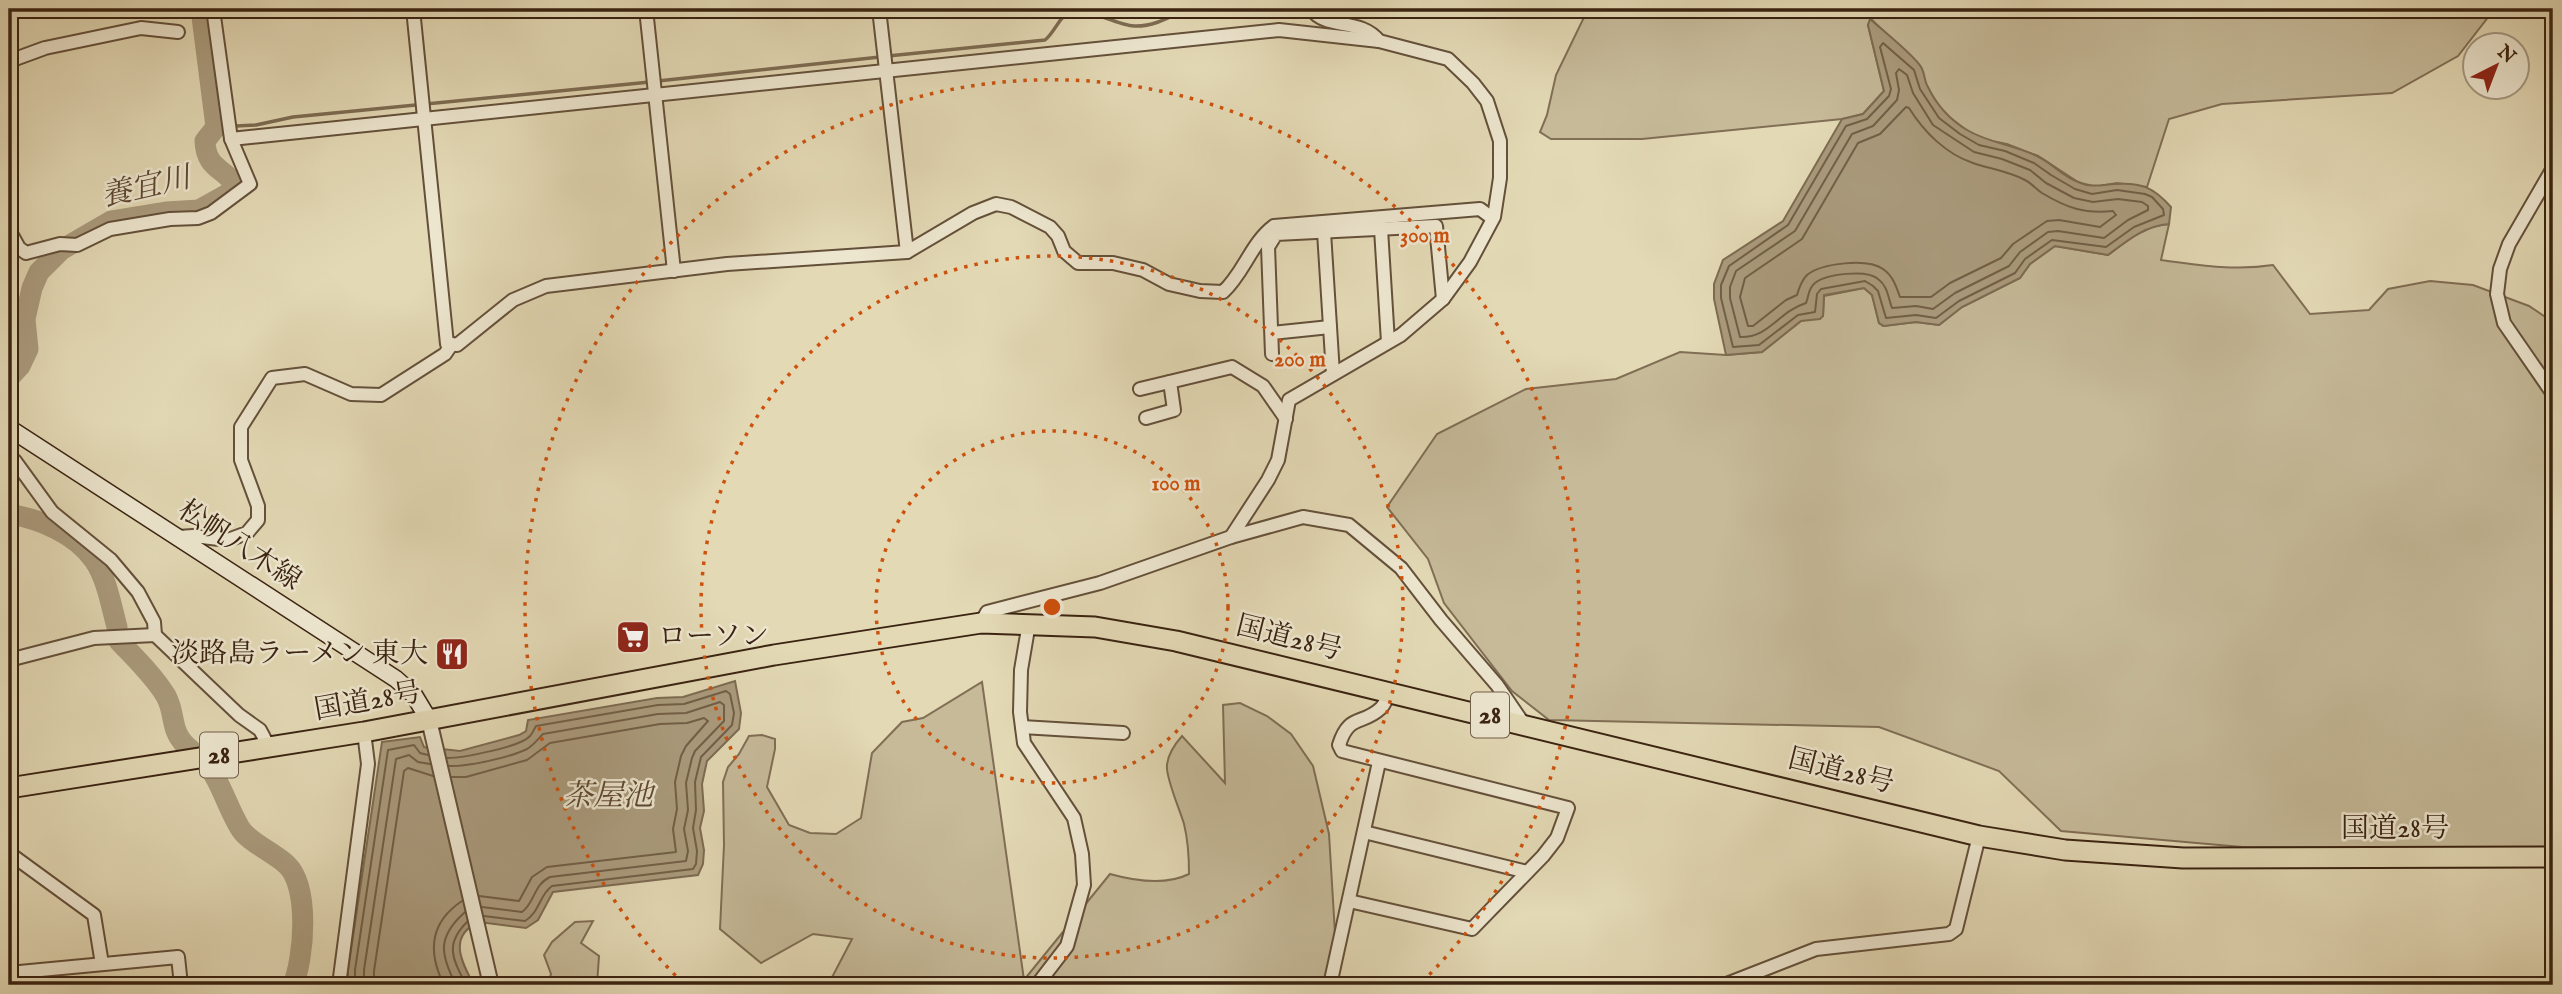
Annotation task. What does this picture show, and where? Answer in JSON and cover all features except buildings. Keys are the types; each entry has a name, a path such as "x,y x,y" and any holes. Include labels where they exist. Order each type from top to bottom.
{"highway":[{"name":"国道28号","path":"9,788 364,732 774,655 981,623 1028,623 1095,627 1147,635 1523,723 1979,836 2065,850 2183,859 2553,857"}],"main road":[{"name":"松帆八木線","path":"9,428 396,679 414,695 429,720"}],"street":[{"path":"9,230 19,248 26,253 60,244 77,245 110,229 170,219 198,218 211,213 250,184 231,136 213,9"},
{"path":"413,9 447,344 457,345 513,300 546,286 727,264 907,252 973,213 996,204 1011,207 1050,227 1058,236 1064,251 1078,263 1113,262 1143,271 1169,284 1223,292 1231,284 1262,234 1274,226 1480,209 1492,218"},
{"path":"646,9 674,271"},
{"path":"878,9 907,252"},
{"path":"1311,9 1317,17 1371,30 1379,41"},
{"path":"9,64 45,47 141,28 178,32"},
{"path":"231,136 885,67 1279,30 1379,41 1448,59 1487,101 1500,141 1500,178 1492,218 1470,262 1443,299 1414,326 1289,400 1278,460 1231,537"},
{"path":"2553,168 2508,244 2500,269 2497,295 2504,323 2553,394"},
{"path":"1272,354 1268,247 1276,234 1436,226 1443,299"},
{"path":"1381,229 1388,342"},
{"path":"1324,232 1333,374"},
{"path":"1272,333 1330,327"},
{"path":"178,537 228,540 247,533 258,520 258,506 241,460 241,427 272,378 305,374 351,394 380,396 445,354 452,344"},
{"path":"1140,389 1232,367 1263,386 1286,419"},
{"path":"1146,418 1174,410 1170,382"},
{"path":"9,457 15,461 52,512 111,560 138,592 154,622 155,635 239,715 260,730 268,747"},
{"path":"981,623 987,612 1100,583 1231,537 1303,517 1349,525 1401,568 1497,685 1523,723"},
{"path":"1028,623 1021,670 1020,712 1024,743 1074,818 1082,854 1084,885 1066,946 1037,985"},
{"path":"9,660 94,638 155,635"},
{"path":"1349,901 1472,929 1557,838 1568,808 1342,751 1339,745 1343,730 1382,708 1390,692"},
{"path":"429,720 492,985"},
{"path":"1022,727 1123,733"},
{"path":"339,985 368,764 364,732"},
{"path":"1330,985 1379,762"},
{"path":"1364,832 1527,872"},
{"path":"1724,985 1816,949 1949,934 1956,929 1979,836"},
{"path":"9,853 94,915 102,964"},
{"path":"9,973 178,957 181,985"}],"shaded area":[{"path":"1588,9 2491,9 2477,32 2460,32 2458,56 2392,93 2222,104 2169,119 2147,187 2117,183 2093,187 2078,182 2038,156 2007,144 1982,139 1963,128 1938,105 1926,85 1921,67 1871,19 1868,25 1884,91 1863,114 1842,119 1642,139 1551,139 1540,132 1547,115 1556,75"},
{"path":"2169,224 2161,260 2231,267 2273,265 2310,314 2369,310 2388,289 2430,281 2473,285 2529,306 2553,322 2553,848 2242,847 2061,831 1999,771 1879,727 1549,720 1512,691 1444,603 1428,559 1387,507 1437,434 1526,389 1616,379 1680,352 1726,355 1762,352 1801,321 1823,316 1824,296 1864,288 1872,295 1879,323 1883,326 1916,322 1939,325 1962,307 2020,278 2030,264 2055,246 2108,255 2144,231"},
{"path":"982,682 1024,980 1110,874 1130,879 1160,881 1189,874 1185,830 1167,770 1169,757 1182,736 1225,783 1223,705 1240,703 1267,716 1291,734 1313,766 1329,834 1336,985 828,985 852,939 813,934 761,963 720,929 724,845 723,782 728,767 749,736 762,735 775,739 767,787 789,825 810,833 836,834 861,818 872,753 902,722 923,718"},
{"path":"593,921 581,943 599,956 597,985 547,985 551,974 544,955 552,942 575,922"}],"water":[{"path":"1870,19 1918,62 1935,100 1949,117 1961,126 1984,138 2037,156 2083,184 2133,184 2147,188 2171,207 2169,224 2144,231 2108,255 2055,246 2030,264 2020,278 1962,307 1939,325 1916,322 1884,326 1879,323 1872,295 1864,288 1824,295 1823,316 1820,319 1801,321 1762,352 1726,355 1714,299 1714,284 1723,260 1783,221 1842,119 1863,114 1884,91 1868,25"},
{"name":"茶屋池","path":"735,681 741,713 739,729 707,761 702,784 704,811 700,828 704,850 703,864 698,875 553,892 538,920 526,928 479,922 469,928 460,942 462,959 474,985 348,985 382,742 420,737 424,747 460,751 519,735 526,731 528,720 657,698 683,697"}],"waterway":[{"name":"養宜川","path":"9,378 20,366 28,349 25,319 32,288 39,272 61,250 111,221 166,212 199,210 235,190 233,183 214,165 206,151 205,141 216,127 201,9"},
{"path":"888,56 1045,40 1066,14 1076,10 1127,25 1141,26 1187,9"},
{"path":"658,81 880,57"},
{"path":"216,127 256,125 293,117 650,82"},
{"name":"養宜川","path":"9,514 56,529 86,550 102,575 117,627"},
{"name":"養宜川","path":"119,641 144,667 166,696 179,737 191,750"},
{"name":"養宜川","path":"214,775 244,833 287,865 294,875 299,889 303,923 300,958 293,985"}],"place":[{"name":"ローソン","path":"633,637"},
{"name":"淡路島ラーメン 東大","path":"452,654"}]}
